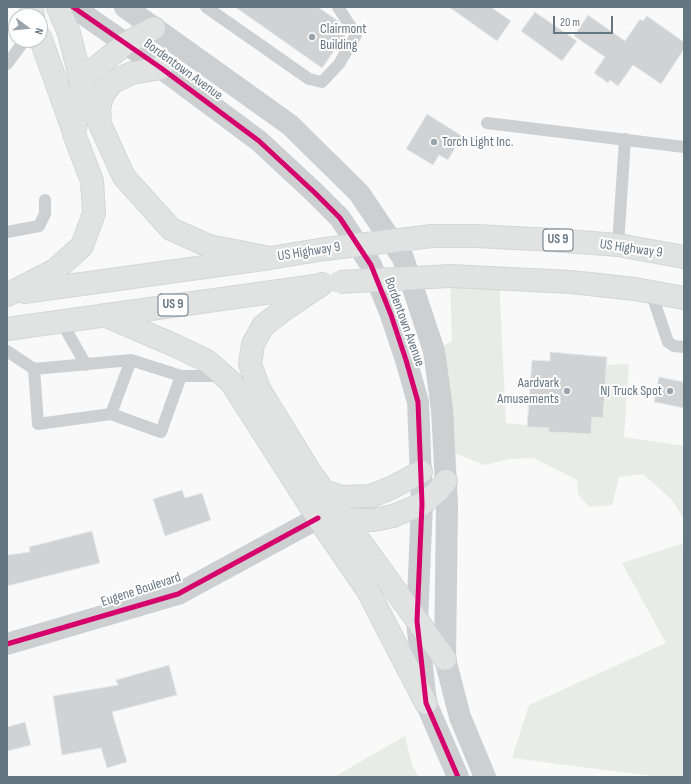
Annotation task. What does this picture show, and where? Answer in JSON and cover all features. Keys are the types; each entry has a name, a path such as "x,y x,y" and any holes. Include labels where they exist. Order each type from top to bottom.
{"highway":[{"path":"58,7 69,33 82,85 124,177 171,229 209,246 270,258"},
{"path":"74,134 82,85 93,70 125,44 154,28"},
{"path":"7,295 55,270 82,246 94,213 92,181 44,48"},
{"path":"100,127 99,108 103,94 113,82 132,73 160,68"},
{"name":"US Highway 9","path":"7,295 325,249 432,236 515,237 618,245 684,257"},
{"name":"US 9","path":"7,329 330,283 450,276 542,280 651,292 684,298"},
{"path":"330,283 282,311 263,326 253,344 250,364 259,389 310,472 445,660"},
{"path":"104,315 207,361 231,382 318,518 368,591 426,703"},
{"path":"323,491 341,497 371,496 392,488 421,472"},
{"path":"318,518 344,521 374,520 393,516 422,504 437,492 446,481"}],"street":[{"name":"Bordentown Avenue","path":"73,7 160,68 259,141 340,218 367,259 391,314 418,402 422,504 417,621 426,703 458,777"},
{"name":"Bordentown Avenue","path":"125,7 290,125 359,193 403,258 434,351 442,409 446,481 445,660 460,717 485,777"},
{"name":"Eugene Boulevard","path":"7,644 178,594 318,518"}],"lane":[{"path":"206,7 309,79 322,82 339,64 356,35 338,7"},
{"path":"7,64 19,48"},
{"path":"487,123 684,147"},
{"path":"618,245 625,139"},
{"path":"7,232 39,226 45,214 45,200"},
{"path":"651,292 668,342 674,346 684,347"},
{"path":"61,321 86,365"},
{"path":"7,351 34,370 131,360 182,376 224,376"},
{"path":"111,414 131,360"},
{"path":"34,370 38,424 111,414 161,432 182,376"}],"shaded area":[{"path":"450,276 499,278 506,423 549,428 549,432 592,417 603,418 606,365 629,364 624,437 684,446 684,519 672,500 643,474 619,477 612,505 589,507 578,494 577,480 533,458 509,459 484,465 444,449 434,351 452,341"},
{"path":"684,543 684,777 660,777 512,758 529,705 666,643 622,563"},
{"path":"405,736 412,765 419,777 334,777"}],"building":[{"name":"Clairmont Building","path":"235,7 318,7 338,21 346,34 322,68"},
{"path":"449,7 491,7 511,21 497,41"},
{"path":"535,12 577,41 562,61 521,31"},
{"path":"588,15 625,41 640,19 643,21 647,16 684,42 684,49 661,84 633,65 618,86 610,80 608,83 594,73 605,57 574,36"},
{"name":"Torch Light Inc.","path":"427,114 462,136 448,160 439,155 433,165 406,149"},
{"name":"Aardvark Amusements","path":"550,352 607,357 603,418 592,417 591,434 548,432 549,428 527,427 532,360 550,361"},
{"name":"NJ Truck Spot","path":"659,377 684,382 684,408 654,402"},
{"path":"182,490 185,498 202,493 211,520 165,536 153,499"},
{"path":"92,531 100,563 7,586 7,555 30,552 29,547"},
{"path":"169,665 177,695 112,712 127,762 107,768 101,748 62,755 53,696 118,685 116,680"},
{"path":"25,722 31,745 7,751 7,727"}],"cycle path":[{"path":"73,7 161,68 259,141 340,218 371,265 391,315 418,402 422,504 417,621 426,703 458,777"},
{"path":"7,644 178,594 318,518"}],"place":[{"name":"Clairmont Building","path":"312,37"},
{"name":"Torch Light Inc.","path":"434,142"},
{"name":"Aardvark Amusements","path":"567,391"},
{"name":"NJ Truck Spot","path":"670,391"}]}
